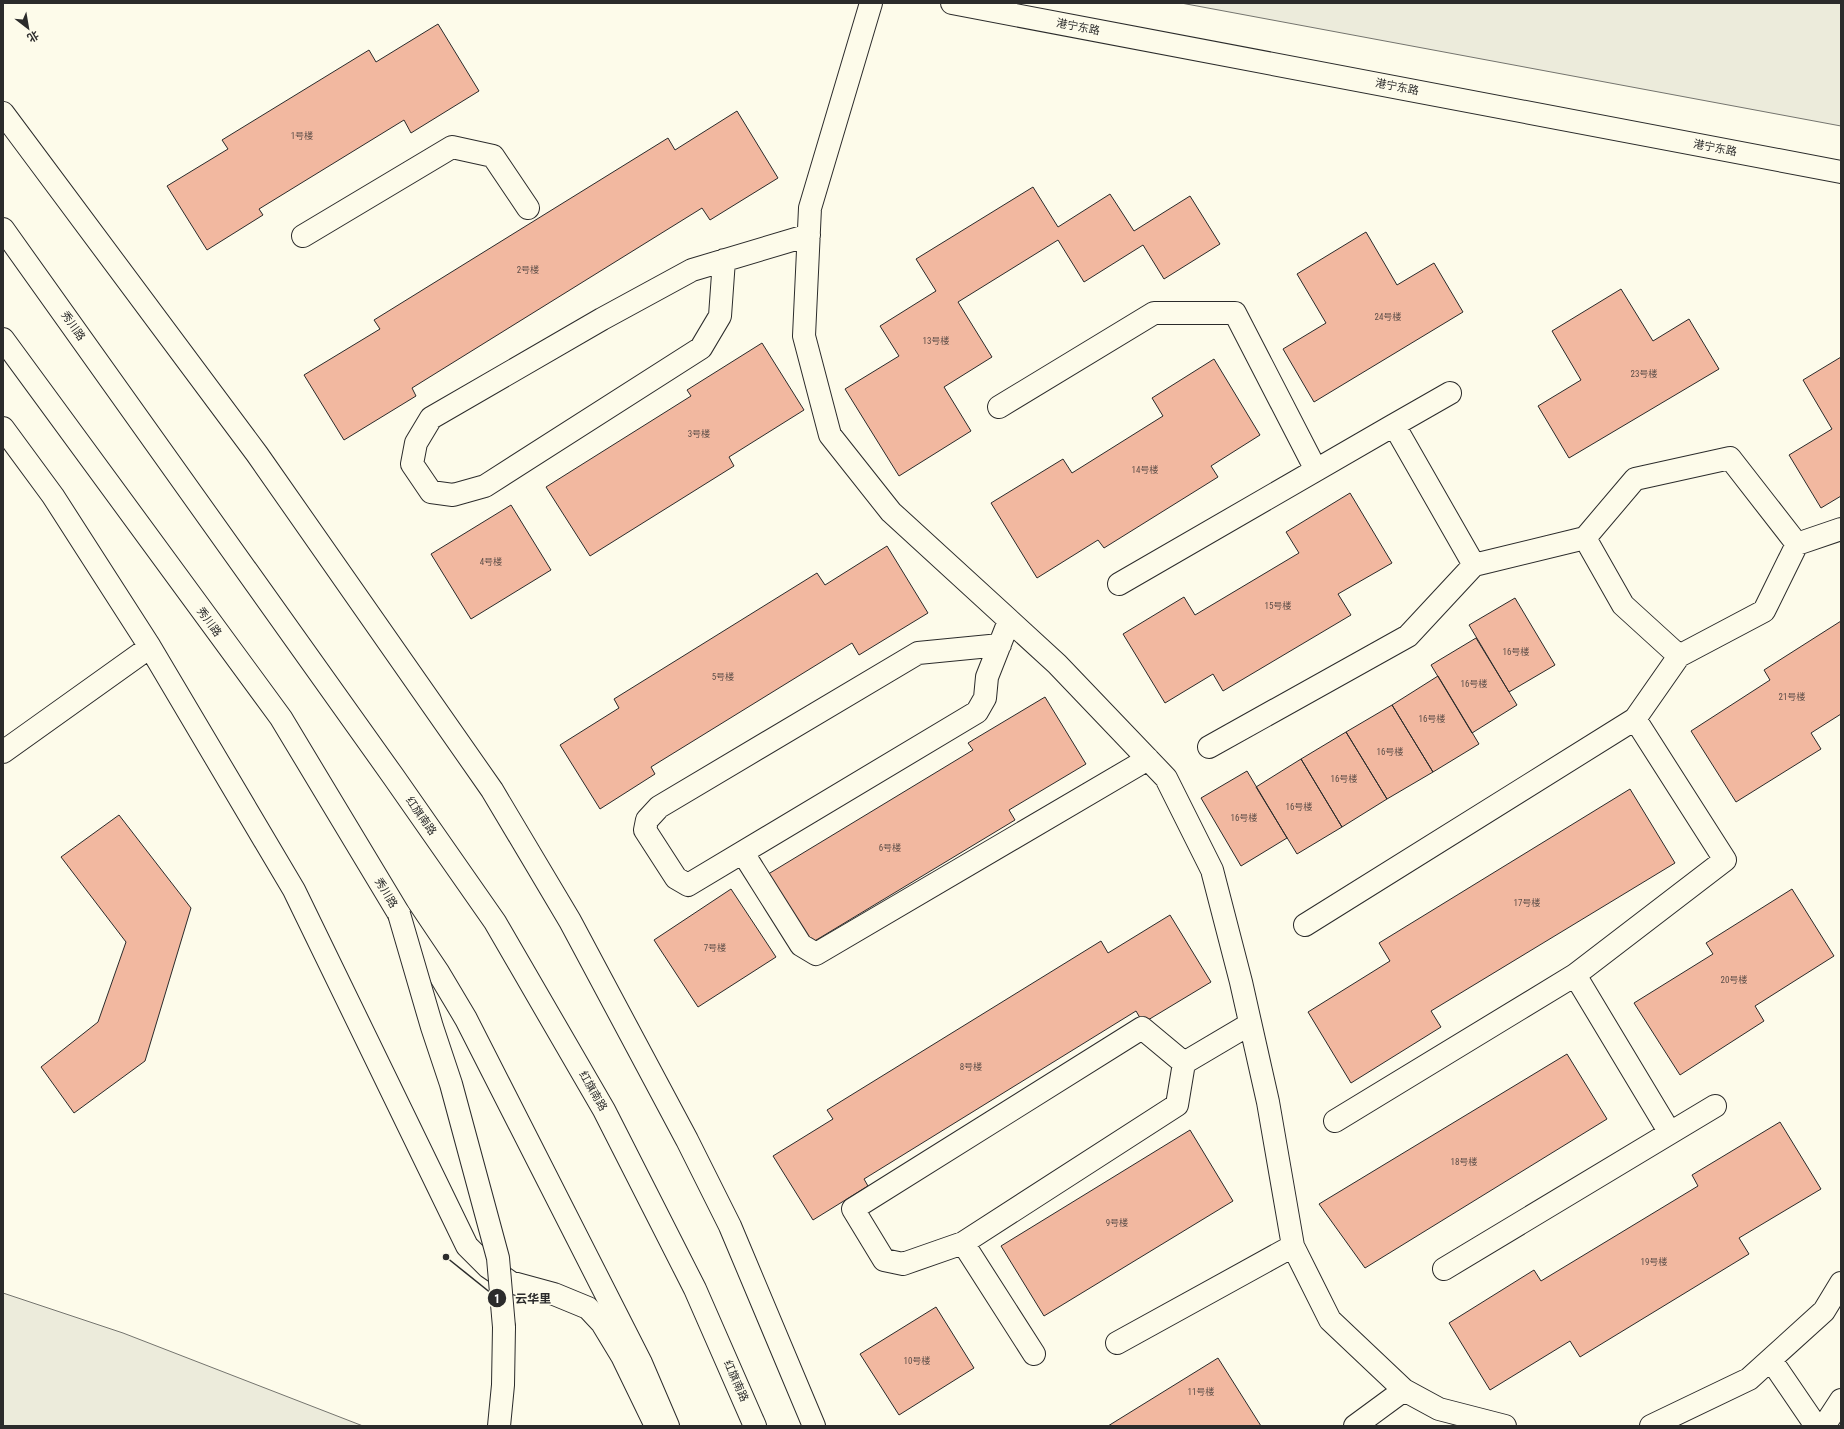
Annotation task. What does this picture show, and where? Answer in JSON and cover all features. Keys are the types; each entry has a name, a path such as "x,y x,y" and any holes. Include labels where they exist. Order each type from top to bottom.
{"street":[{"path":"871,3 810,208 804,336 830,435 890,512 1056,664 1166,778 1212,870 1268,1102 1293,1246 1330,1320 1404,1390 1439,1409 1505,1426"},
{"name":"港宁东路","path":"952,3 1841,172"},
{"path":"3,113 257,454 492,790 570,921 687,1140 730,1226 814,1426"},
{"path":"303,236 452,148 493,156 528,208"},
{"name":"秀川路","path":"3,229 393,776"},
{"path":"724,260 720,316 701,348 485,486 453,495 431,492 412,464 416,443 431,418 602,319 692,270 724,260 809,235"},
{"path":"999,406 1154,313 1235,313 1316,470"},
{"name":"秀川路","path":"3,339 281,718 399,914"},
{"path":"1119,584 1450,393"},
{"path":"1394,425 1474,565"},
{"path":"3,428 53,496 150,647 294,890 467,1246 488,1267 510,1282 554,1294 588,1308 602,1322 622,1356 656,1426"},
{"path":"1209,747 1408,636 1474,565 1585,538 1635,479 1730,458 1797,544"},
{"path":"1305,925 1635,719 1679,656 1764,611 1797,544 1841,529"},
{"path":"1585,538 1623,604 1679,656"},
{"path":"1000,645 918,653 659,807 647,820 645,830 676,878 688,885 977,712 985,698 987,677 1000,645 1009,621"},
{"path":"3,752 150,647"},
{"path":"1335,1121 1575,975 1725,860 1635,719"},
{"path":"743,853 801,946 816,954 1148,759"},
{"name":"红旗南路","path":"393,776 495,922 604,1110 695,1289 755,1426"},
{"path":"399,914 432,1027 451,1084 498,1258 504,1327 503,1385 499,1426"},
{"path":"399,914 438,972 466,1019 641,1363 668,1426"},
{"path":"1575,975 1670,1133"},
{"path":"1184,1063 1142,1028 853,1209 884,1260 903,1264 963,1243 1177,1105 1184,1063 1250,1024"},
{"path":"1444,1269 1715,1106"},
{"path":"963,1243 1034,1354"},
{"path":"1117,1343 1293,1246"},
{"path":"1651,1426 1749,1379 1824,1310 1841,1283"},
{"path":"1771,1360 1816,1426"},
{"path":"1355,1426 1404,1390"},
{"path":"1824,1426 1841,1400"}],"shaded area":[{"path":"1181,3 1841,3 1841,126"},
{"path":"3,1293 123,1333 363,1426 3,1426"}],"building":[{"path":"438,24 479,91 411,133 404,120 259,209 263,215 207,250 167,186 228,149 222,140 369,50 376,62"},
{"path":"737,111 778,178 710,220 702,208 412,388 416,396 344,440 304,375 380,329 374,320 668,138 675,150"},
{"path":"1033,187 1058,227 1110,194 1134,231 1190,196 1220,244 1164,279 1143,245 1084,282 1058,240 958,302 992,357 944,387 971,431 899,476 845,389 899,356 880,326 936,291 916,259"},
{"path":"1366,232 1397,285 1434,263 1463,312 1314,402 1283,349 1326,323 1297,274"},
{"path":"1621,289 1653,341 1689,319 1719,369 1569,458 1538,406 1581,380 1552,331"},
{"path":"762,343 804,410 729,457 734,466 590,556 546,487 691,396 687,390"},
{"path":"1841,357 1841,496 1821,508 1789,455 1832,429 1803,380"},
{"path":"1214,359 1260,435 1211,466 1218,477 1104,548 1098,540 1037,578 991,503 1063,459 1072,473 1163,416 1152,398"},
{"path":"1350,493 1392,563 1338,594 1351,615 1223,691 1213,674 1165,703 1123,634 1184,597 1195,615 1299,553 1286,532"},
{"path":"511,505 551,570 471,619 431,554"},
{"path":"887,546 928,613 859,655 852,643 651,767 655,774 600,809 560,745 619,708 614,699 817,573 825,585"},
{"path":"1515,598 1555,665 1509,692 1469,625"},
{"path":"1841,621 1841,714 1811,733 1821,749 1736,802 1691,731 1770,680 1764,670"},
{"path":"1476,638 1517,705 1472,733 1431,665"},
{"path":"1438,676 1479,744 1433,772 1392,705"},
{"path":"1045,697 1086,764 1009,810 1015,820 808,945 765,876 973,750 968,743"},
{"path":"1392,705 1433,772 1387,799 1346,732"},
{"path":"1346,732 1387,799 1342,827 1301,759"},
{"path":"1301,759 1342,827 1297,854 1256,787"},
{"path":"1247,771 1287,838 1241,866 1201,798"},
{"path":"1630,789 1675,863 1431,1011 1441,1027 1351,1083 1308,1012 1390,961 1379,943"},
{"path":"119,815 191,908 145,1061 74,1113 41,1067 98,1022 126,942 61,857"},
{"path":"731,889 776,957 698,1007 654,940"},
{"path":"1792,889 1834,956 1755,1006 1764,1021 1680,1075 1634,1003 1713,954 1706,943"},
{"path":"1170,915 1211,982 1143,1023 1136,1011 864,1179 868,1186 813,1220 773,1156 833,1119 827,1110 1101,941 1108,953"},
{"path":"1567,1054 1607,1119 1365,1268 1319,1204"},
{"path":"1780,1122 1821,1189 1739,1238 1749,1254 1580,1357 1570,1341 1490,1390 1449,1323 1534,1270 1541,1281 1698,1186 1692,1175"},
{"path":"1190,1130 1233,1201 1044,1316 1001,1246"},
{"path":"936,1307 974,1368 899,1415 860,1354"},
{"path":"1218,1358 1261,1426 1108,1426"}],"place":[{"name":"云华里","path":"446,1257"}]}
